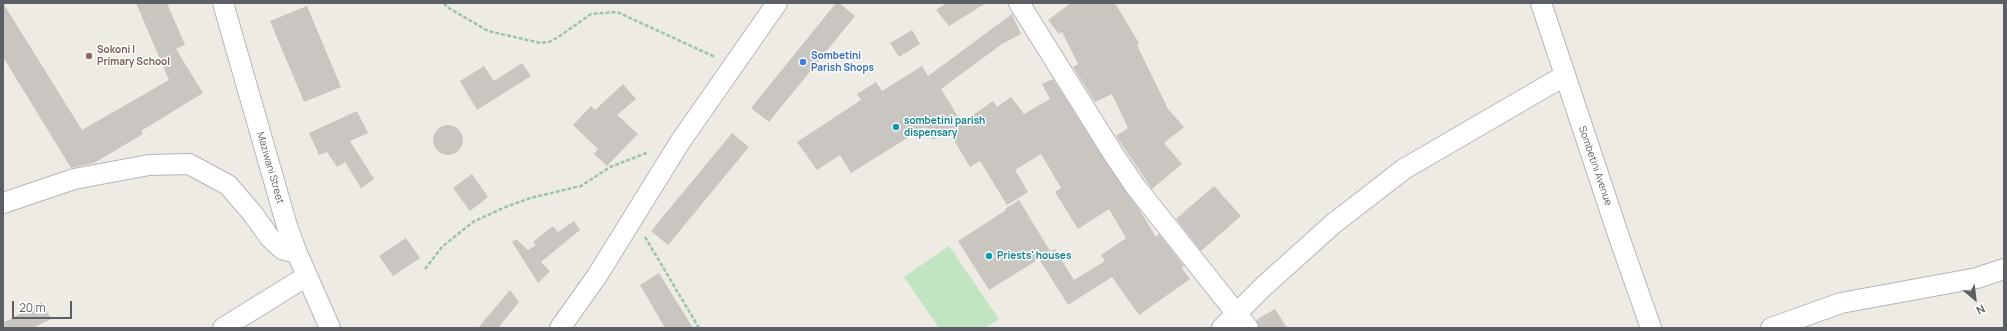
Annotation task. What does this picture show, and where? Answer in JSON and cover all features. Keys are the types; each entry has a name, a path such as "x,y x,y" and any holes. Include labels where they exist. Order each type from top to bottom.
{"street":[{"name":"Maziwani Street","path":"223,3 287,226 297,253 330,328"},
{"path":"560,328 597,276 680,142 777,3"},
{"path":"1019,3 1127,174 1242,321"},
{"name":"Sombetini Avenue","path":"1541,3 1564,76 1652,328"},
{"path":"1222,328 1242,321 1333,224 1404,169 1564,76"},
{"path":"3,203 74,179 149,164 189,164 228,185 253,214 270,238 282,249 297,253"},
{"path":"1771,328 1841,303 1977,278 2004,269"},
{"path":"223,328 307,276"}],"path":[{"path":"444,3 447,7 488,31 542,43 549,42 557,38 591,14 617,12 734,66"},
{"path":"425,269 442,247 473,222 502,208 530,198 581,186 610,167 651,152"},
{"path":"633,218 699,328"}],"green space":[{"path":"949,246 999,319 985,328 939,328 904,277"}],"building":[{"path":"3,3 82,130 169,80 136,3 167,3 185,45 176,49 203,93 141,131 143,134 94,163 71,168 3,57"},
{"name":"Sombetini Parish Shops","path":"836,3 839,3 855,16 769,122 751,108"},
{"path":"946,3 986,3 949,26 936,10"},
{"path":"1071,3 1115,3 1139,43 1137,45 1168,109 1184,127 1164,143 1182,164 1152,189 1116,136 1128,128 1112,94 1095,102 1073,67 1078,64 1062,32 1059,34 1048,20"},
{"path":"307,6 341,87 304,102 270,21"},
{"path":"1012,14 1021,34 1002,44 941,89 962,123 993,101 997,107 1011,97 1024,114 1050,99 1042,84 1053,79 1156,237 1159,234 1184,266 1182,268 1190,279 1139,315 1112,277 1068,305 1039,259 989,290 958,241 1019,200 1050,251 1055,249 1074,280 1105,261 1101,255 1126,238 1109,209 1078,229 1055,192 1061,188 1041,154 1015,170 1028,192 1007,205 980,161 970,167 948,130 933,140 925,127 851,173 840,155 817,170 797,142 861,100 857,94 876,82 882,91 922,66 928,76"},
{"path":"912,30 920,44 899,57 890,43"},
{"path":"522,63 531,76 477,110 460,81 484,66 494,81"},
{"path":"623,84 636,99 617,115 638,134 607,166 594,154 598,149 573,125 591,106 595,110"},
{"path":"357,111 368,133 350,141 374,179 361,188 345,162 337,167 327,152 319,155 309,133"},
{"path":"448,125 459,129 463,140 459,151 448,155 437,151 433,140 437,129"},
{"path":"732,133 749,147 668,245 651,231"},
{"path":"472,174 488,197 470,211 453,188"},
{"path":"1214,186 1241,216 1201,251 1176,219"},
{"path":"574,221 580,230 541,262 550,271 538,283 512,242 516,239 528,250 536,245 533,242 553,226 558,232"},
{"path":"406,238 420,258 393,276 379,256"},
{"path":"659,273 693,328 665,328 640,285"},
{"path":"510,290 519,302 498,328 478,328"},
{"path":"42,302 51,319 33,328 3,328 3,323"},
{"path":"1275,309 1287,328 1259,328 1256,320"}],"place":[{"name":"Sokoni I Primary School","path":"89,56"},
{"name":"Sombetini Parish Shops","path":"803,62"},
{"name":"sombetini parish dispensary","path":"896,127"},
{"name":"Priests' houses","path":"989,256"}]}
